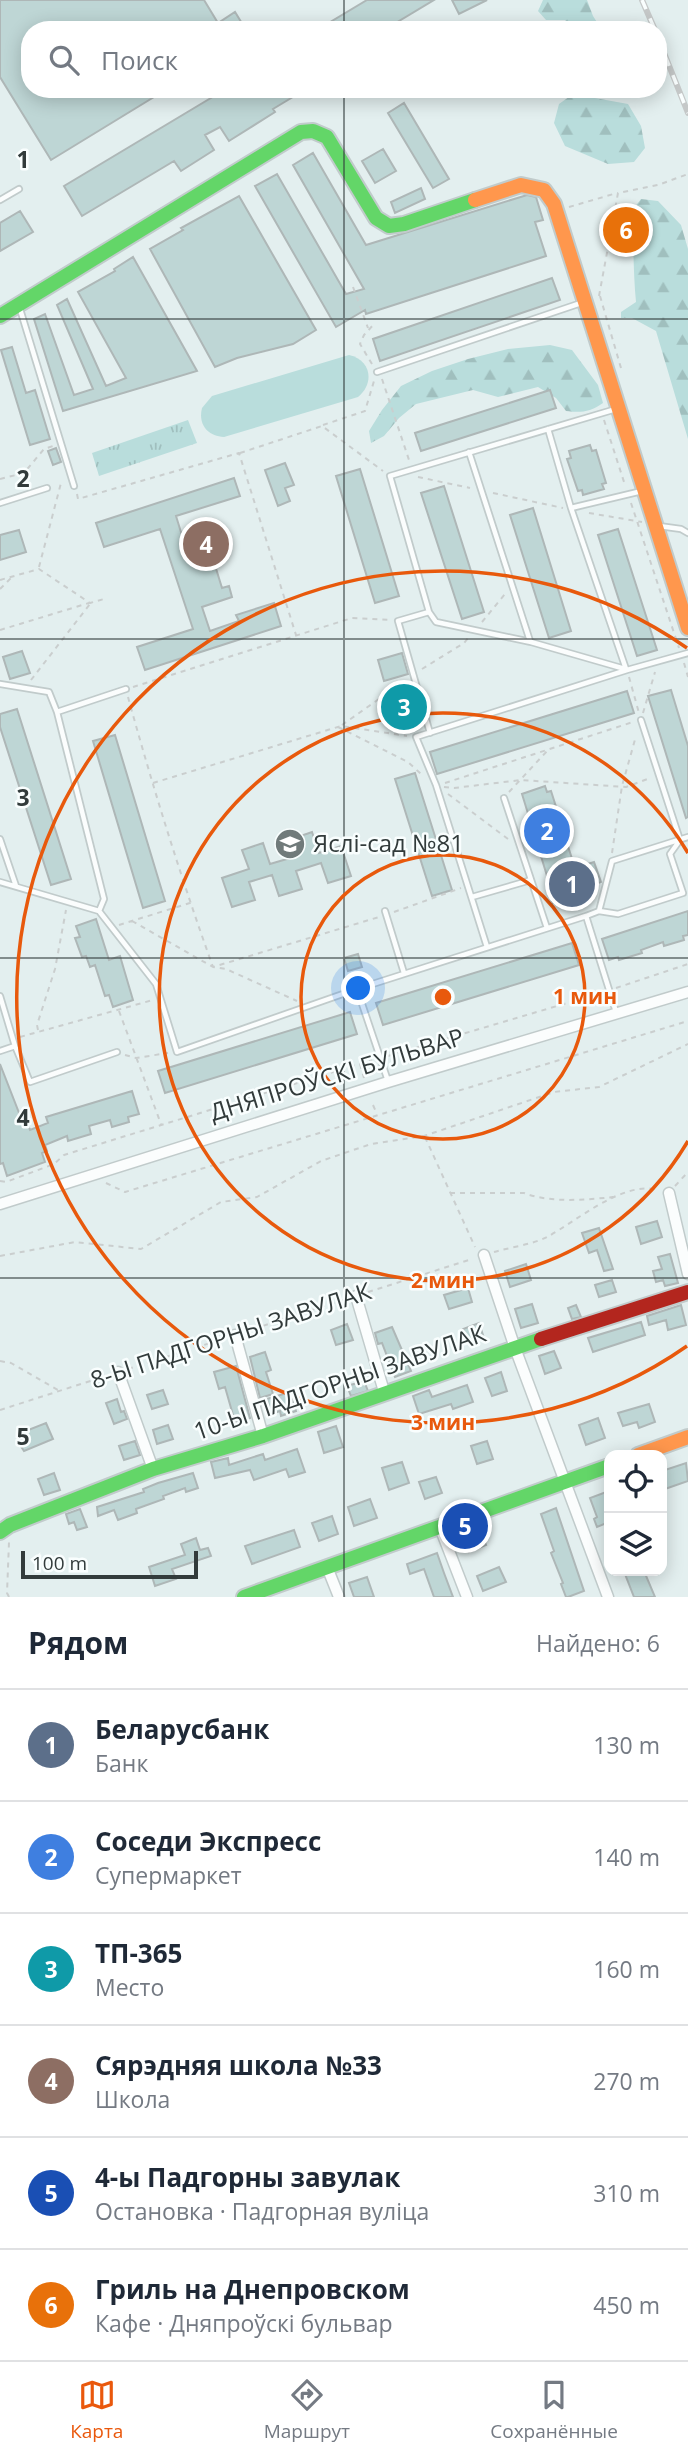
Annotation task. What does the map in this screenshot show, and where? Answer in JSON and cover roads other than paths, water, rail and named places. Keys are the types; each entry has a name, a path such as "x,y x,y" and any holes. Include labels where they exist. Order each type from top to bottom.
{"street":[{"path":"0,316 301,132 313,131 327,137 376,218 389,226 404,224 521,185 541,187 551,195 557,211 688,628"},
{"name":"ДНЯПРОЎСКІ БУЛЬВАР","path":"0,1205 388,1082 688,992"},
{"path":"669,1193 688,1274"},
{"path":"481,1256 608,1597"},
{"name":"10-Ы ПАДГОРНЫ ЗАВУЛАК","path":"5,1528 153,1469 263,1436 515,1348 688,1292"},
{"path":"356,1296 385,1395"},
{"path":"235,1335 263,1436"},
{"path":"118,1372 153,1469"},
{"path":"652,1450 688,1437"},
{"path":"244,1597 604,1468"},
{"path":"439,1525 467,1597"},
{"path":"327,1567 339,1597"}],"lane":[{"path":"0,200 19,189"},
{"path":"378,372 584,301"},
{"path":"18,304 74,486"},
{"path":"619,409 390,476 429,612 436,622 531,642 627,670"},
{"path":"548,429 572,509 627,670"},
{"path":"469,452 531,642"},
{"path":"0,503 47,488"},
{"path":"572,509 645,491"},
{"path":"654,524 688,533"},
{"path":"429,612 398,621 430,733"},
{"path":"487,947 436,785 416,737 688,653"},
{"path":"0,684 49,692 57,712 104,900 99,911"},
{"path":"57,712 126,689"},
{"path":"641,720 680,840"},
{"path":"504,798 547,928"},
{"path":"599,911 612,861 688,837"},
{"path":"0,839 16,887"},
{"path":"0,882 99,911 156,984 177,1052 404,972 599,911 618,914 683,892 670,854 680,840"},
{"path":"472,897 531,880"},
{"path":"386,913 404,972"},
{"path":"586,916 617,1013"},
{"path":"357,989 388,1082"},
{"path":"0,996 15,1046 30,1082 117,1052"},
{"path":"0,1051 15,1046"}],"railway":[{"path":"642,0 651,21"},
{"path":"667,60 688,113"}],"place":[{"name":"Гриль на Днепровском","path":"626,230"},
{"name":"Сярэдняя школа №33","path":"206,544"},
{"name":"ТП-365","path":"404,707"},
{"name":"Соседи Экспресс","path":"547,831"},
{"name":"Яслі-сад №81","path":"290,844"},
{"name":"Беларусбанк","path":"572,884"},
{"name":"4-ы Падгорны завулак","path":"465,1526"}]}
